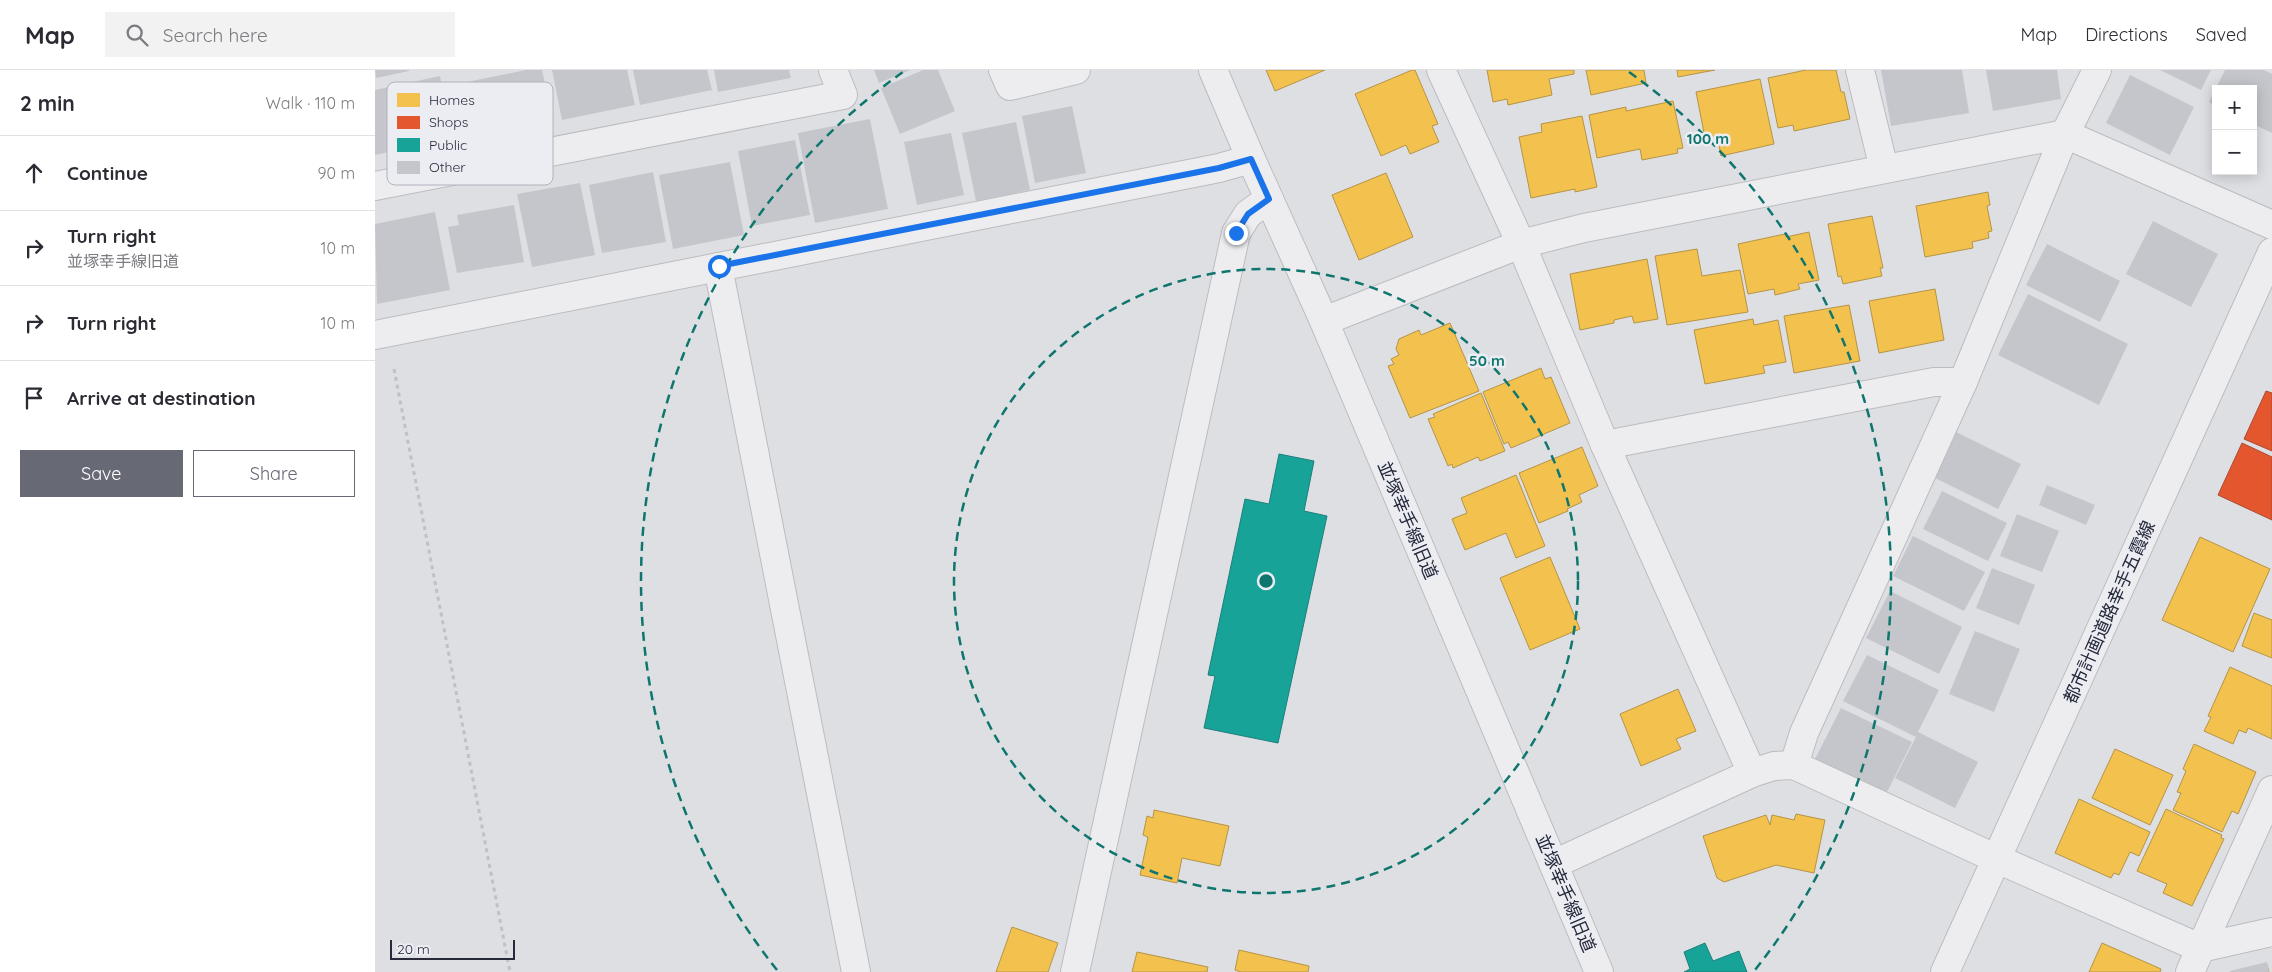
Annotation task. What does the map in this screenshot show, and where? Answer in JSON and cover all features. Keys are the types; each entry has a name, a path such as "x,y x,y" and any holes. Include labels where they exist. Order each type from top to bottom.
{"street":[{"path":"553,151 843,94 833,70"},
{"path":"1003,70 1010,86 1076,70"},
{"name":"並塚幸手線旧道","path":"1213,70 1324,321 1599,972"},
{"path":"1441,70 1521,244 1605,446 1752,774"},
{"path":"1860,70 1884,170"},
{"path":"1794,765 1804,733 1963,382 2065,134 2097,70"},
{"path":"1324,321 1521,244 1584,228 2065,134 2272,225"},
{"path":"381,334 1219,168 1251,159"},
{"path":"1075,972 1236,233 1248,214 1269,199"},
{"name":"都市計画道路幸手五霞線","path":"1945,972 2272,252"},
{"path":"719,266 856,972"},
{"path":"1605,446 1933,382 1963,382"},
{"path":"1554,864 1752,774 1774,766 1794,765 1997,860 2195,960 2272,932"},
{"path":"2195,960 2272,790"}],"path":[{"path":"381,334 510,972"}],"building: Homes":[{"path":"1266,70 1325,70 1275,91"},
{"path":"1415,70 1438,124 1432,126 1439,142 1410,154 1406,145 1381,156 1355,94"},
{"path":"1487,70 1574,70 1574,74 1549,79 1552,95 1508,105 1507,99 1493,102"},
{"path":"1586,70 1644,70 1646,83 1591,95"},
{"path":"1677,70 1715,70 1678,77"},
{"path":"1806,70 1836,70 1841,92 1844,92 1850,119 1794,131 1793,125 1778,128 1768,78"},
{"path":"1760,79 1774,144 1721,156 1717,135 1705,138 1696,92"},
{"path":"1673,101 1683,148 1677,149 1678,153 1642,160 1640,149 1597,158 1589,115 1626,107 1626,111"},
{"path":"1582,116 1597,187 1575,192 1575,189 1531,198 1519,137 1542,132 1541,124"},
{"path":"1386,173 1413,237 1359,260 1332,195"},
{"path":"1988,192 1990,205 1987,206 1992,231 1988,232 1989,238 1972,242 1973,248 1925,257 1916,206"},
{"path":"1872,216 1883,268 1880,268 1882,276 1843,284 1841,276 1838,277 1828,224"},
{"path":"1809,232 1819,280 1798,284 1800,289 1775,295 1774,289 1748,294 1738,244 1785,234 1786,237"},
{"path":"1697,249 1702,276 1740,270 1748,312 1667,325 1655,256"},
{"path":"1647,259 1658,319 1634,323 1632,316 1614,320 1614,323 1580,330 1570,274"},
{"path":"1935,289 1944,340 1879,353 1869,301"},
{"path":"1849,305 1860,361 1794,373 1784,316"},
{"path":"1753,319 1754,325 1778,320 1786,362 1763,366 1765,373 1705,384 1694,330"},
{"path":"1450,323 1479,391 1410,418 1388,366 1394,364 1391,359 1399,355 1396,349 1399,339 1419,330 1421,335"},
{"path":"1541,368 1545,379 1551,377 1570,423 1511,448 1508,442 1504,444 1483,392"},
{"path":"1481,393 1505,451 1480,461 1478,457 1453,468 1452,464 1448,466 1428,419 1435,417 1433,414"},
{"path":"1582,447 1598,486 1579,495 1582,502 1567,509 1568,511 1539,523 1519,473"},
{"path":"1516,475 1545,546 1516,558 1506,533 1465,550 1452,519 1467,513 1461,498"},
{"path":"2200,537 2270,569 2233,652 2162,620"},
{"path":"1550,557 1580,629 1530,650 1500,578"},
{"path":"2254,613 2272,620 2272,658 2242,646"},
{"path":"2230,667 2272,686 2272,739 2248,728 2246,733 2239,730 2233,744 2204,731 2211,717 2208,716"},
{"path":"1678,689 1696,731 1676,739 1681,749 1641,766 1620,714"},
{"path":"2194,744 2256,772 2238,814 2232,811 2222,832 2173,810 2181,793 2177,792 2186,771 2183,769"},
{"path":"2115,749 2173,775 2150,825 2092,798"},
{"path":"2079,799 2150,832 2139,856 2130,852 2119,875 2114,873 2111,878 2055,853"},
{"path":"2166,809 2222,835 2221,838 2224,839 2192,906 2163,893 2167,884 2137,871"},
{"path":"1154,810 1229,826 1220,866 1182,858 1177,883 1140,875 1148,837 1143,835 1147,816 1153,818"},
{"path":"1796,814 1825,820 1814,873 1776,865 1724,882 1717,878 1703,836 1766,815 1770,825 1772,815 1794,820"},
{"path":"1012,927 1058,943 1048,972 996,972"},
{"path":"2102,943 2161,969 2160,972 2089,972"},
{"path":"1239,950 1309,966 1308,972 1241,972 1235,970"},
{"path":"1137,952 1208,967 1207,972 1132,972"},
{"path":"2267,965 2269,972 2236,972"}],"building: Shops":[{"path":"2266,391 2272,393 2272,451 2244,439"},
{"path":"2242,443 2272,457 2272,520 2218,495"}],"building: Public":[{"path":"1279,454 1314,461 1304,511 1327,516 1278,743 1204,728 1215,676 1208,675 1245,499 1269,504"},
{"path":"1705,943 1713,961 1739,951 1747,972 1684,972 1690,969 1684,952"}],"building: Other":[{"path":"375,70 409,70 409,71 376,78"},
{"path":"526,70 542,70 545,82 467,82"},
{"path":"552,70 627,70 635,105 562,120"},
{"path":"633,70 707,70 712,90 640,105"},
{"path":"714,70 789,70 791,78 718,92"},
{"path":"874,70 910,70 879,83"},
{"path":"923,70 938,70 955,111 900,134 881,88"},
{"path":"1881,70 1962,70 1969,113 1891,126"},
{"path":"1986,70 2057,70 2061,99 1993,111"},
{"path":"2160,70 2211,70 2201,90"},
{"path":"2225,70 2264,70 2272,74 2272,133 2257,126 2257,85 2218,85"},
{"path":"2130,75 2194,107 2170,155 2106,123"},
{"path":"440,76 441,82 412,82"},
{"path":"387,87 387,152 375,155 375,90"},
{"path":"1072,106 1086,173 1035,183 1022,116"},
{"path":"870,119 888,209 815,223 798,133"},
{"path":"1016,122 1030,190 976,201 962,133"},
{"path":"951,133 964,195 917,205 904,142"},
{"path":"795,140 810,215 752,226 738,151"},
{"path":"730,162 744,235 673,249 659,175"},
{"path":"653,172 666,242 602,253 589,185"},
{"path":"580,183 595,255 532,267 517,194"},
{"path":"514,205 524,262 457,273 448,227 459,225 457,215"},
{"path":"435,212 450,290 377,304 375,224"},
{"path":"2153,221 2218,254 2191,307 2126,274"},
{"path":"2047,244 2120,281 2100,322 2026,285"},
{"path":"2028,294 2128,344 2099,405 1998,355"},
{"path":"1956,432 2021,464 1998,509 1933,477"},
{"path":"2047,485 2095,505 2086,525 2039,505"},
{"path":"1942,491 2007,523 1988,561 1923,529"},
{"path":"2017,514 2059,531 2042,572 2000,556"},
{"path":"1913,536 1985,572 1964,611 1893,576"},
{"path":"1992,568 2035,585 2019,625 1976,608"},
{"path":"1890,591 1962,627 1939,674 1866,638"},
{"path":"1975,631 2020,649 1994,712 1949,694"},
{"path":"1867,655 1939,690 1918,732 1978,762 1955,808 1895,778 1916,737 1843,701"},
{"path":"1841,708 1912,742 1883,800 1812,765"},
{"path":"2267,962 2269,972 2230,972 2230,971"}],"route":[{"path":"719,266 1219,168 1251,159 1269,199 1248,214 1236,233"}]}
